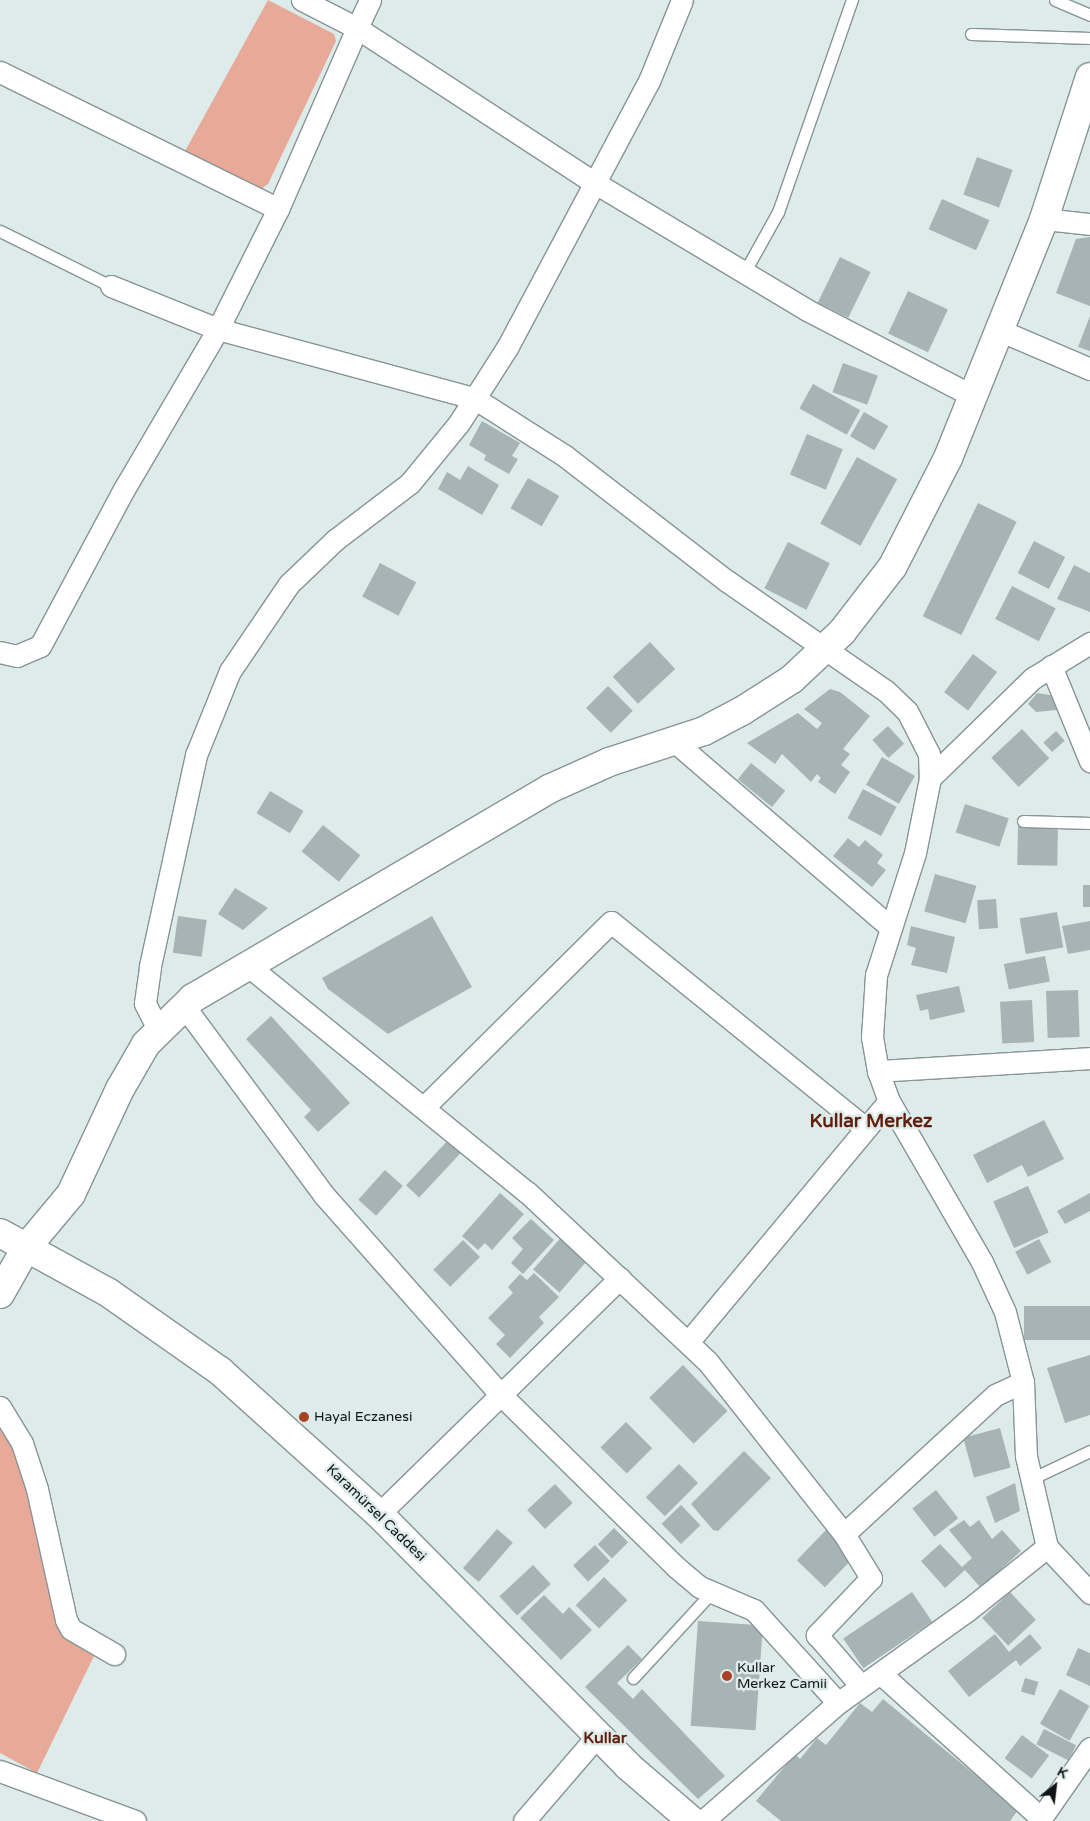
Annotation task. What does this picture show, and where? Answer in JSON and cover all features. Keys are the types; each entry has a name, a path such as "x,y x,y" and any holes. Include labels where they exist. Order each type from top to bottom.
{"main road":[{"path":"0,1294 26,1248 71,1194 130,1069 158,1029 184,1006 246,964 549,789 609,762 704,732 768,696 826,649 876,592 907,542 974,396 1044,219 1090,77"},
{"name":"Karamürsel Caddesi","path":"0,1233 110,1294 213,1365 379,1514 598,1735 692,1821"}],"street":[{"path":"302,0 357,28 595,183 744,273 862,342 974,396"},
{"path":"0,652 17,656 40,646 124,489 218,329 278,209 370,0"},
{"path":"158,1029 145,1004 146,987 196,756 226,679 255,630 289,584 335,540 410,483 443,447 508,346 649,81 682,0"},
{"path":"0,72 278,209"},
{"path":"1044,219 1090,224"},
{"path":"112,286 218,329 474,398 565,456 727,581 886,690 907,711 929,754 930,778 915,853 890,927 873,994 872,1037 878,1071 889,1101 982,1262 1005,1312 1023,1382 1026,1456 1047,1547 1090,1593"},
{"path":"999,330 1090,369"},
{"path":"930,778 1033,678 1090,643"},
{"path":"1051,666 1090,761"},
{"path":"674,742 890,927"},
{"path":"424,1107 611,922 865,1128"},
{"path":"246,964 424,1107 526,1192 689,1341 844,1534 871,1578 817,1635 861,1686"},
{"path":"184,1006 323,1194 500,1394 676,1567 712,1592 754,1610 838,1702"},
{"path":"878,1071 1090,1058"},
{"path":"689,1341 889,1101"},
{"path":"379,1514 620,1278"},
{"path":"844,1534 996,1395 1023,1382"},
{"path":"0,1407 22,1443 37,1490 66,1620 71,1629 114,1654"},
{"path":"703,1821 838,1702 968,1610 1047,1547"},
{"path":"880,1673 1040,1819 1090,1748"},
{"path":"524,1821 598,1735"},
{"path":"0,1771 135,1821"}],"lane":[{"path":"744,273 778,212 852,0"},
{"path":"1055,0 1090,15"},
{"path":"971,34 1090,38"},
{"path":"0,231 112,286"},
{"path":"1023,821 1090,823"},
{"path":"1030,1479 1090,1451"},
{"path":"633,1678 712,1592"}],"shaded area":[{"path":"268,0 334,34 336,41 268,184 260,190 184,153"},
{"path":"0,1417 18,1456 62,1628 95,1654 37,1773 0,1753"}],"building":[{"path":"977,157 1013,170 999,208 963,195"},
{"path":"942,199 990,220 976,250 929,229"},
{"path":"1090,237 1090,306 1056,293 1076,239"},
{"path":"840,257 871,272 848,318 818,303"},
{"path":"908,291 948,310 928,352 888,334"},
{"path":"1090,316 1090,351 1078,347"},
{"path":"843,363 878,376 867,405 832,392"},
{"path":"813,384 860,410 847,435 799,408"},
{"path":"864,412 888,426 874,450 850,436"},
{"path":"482,421 520,443 512,456 518,459 509,474 484,460 486,455 469,445"},
{"path":"807,434 843,449 826,490 790,475"},
{"path":"857,457 897,479 860,546 820,523"},
{"path":"468,466 499,485 482,515 438,489 447,472 460,480"},
{"path":"528,478 559,496 542,526 511,508"},
{"path":"978,503 1017,522 961,635 923,616"},
{"path":"1034,541 1065,557 1049,589 1018,573"},
{"path":"788,542 830,563 806,610 764,588"},
{"path":"380,563 416,582 398,616 362,597"},
{"path":"1074,565 1090,573 1090,612 1057,599"},
{"path":"1012,586 1056,608 1039,641 995,619"},
{"path":"650,642 675,669 638,704 613,677"},
{"path":"973,654 997,672 968,710 944,692"},
{"path":"608,686 633,711 611,733 586,708"},
{"path":"830,689 840,692 870,716 843,749 850,754 841,765 850,772 835,794 818,782 821,778 817,774 811,782 782,754 775,764 747,743 798,713 817,729 822,723 804,709"},
{"path":"1037,693 1056,696 1057,710 1036,712 1028,704"},
{"path":"888,726 904,744 888,758 872,740"},
{"path":"1022,729 1049,758 1019,787 991,758"},
{"path":"1056,731 1065,741 1052,752 1043,742"},
{"path":"882,757 915,776 899,804 866,785"},
{"path":"751,763 785,791 772,807 738,779"},
{"path":"863,789 897,807 881,836 848,818"},
{"path":"270,791 303,811 290,833 257,813"},
{"path":"965,804 1009,818 999,847 956,833"},
{"path":"1018,824 1058,825 1057,866 1017,865"},
{"path":"323,825 360,855 339,882 302,851"},
{"path":"848,838 859,847 865,840 883,855 877,863 886,870 872,887 833,856"},
{"path":"935,874 976,886 966,923 924,911"},
{"path":"1083,885 1090,885 1090,907 1083,907"},
{"path":"235,888 268,908 243,930 218,914"},
{"path":"996,899 998,928 979,929 977,900"},
{"path":"1057,912 1063,947 1026,954 1020,919"},
{"path":"178,916 207,920 202,957 173,953"},
{"path":"432,916 472,987 388,1034 328,989 322,978"},
{"path":"1090,921 1090,950 1068,954 1062,926"},
{"path":"911,926 955,937 947,973 911,965 916,948 907,945"},
{"path":"1045,956 1050,982 1009,990 1004,964"},
{"path":"959,986 965,1012 930,1020 928,1009 920,1011 916,995"},
{"path":"1078,990 1080,1037 1048,1038 1046,991"},
{"path":"1032,1000 1034,1042 1002,1044 1000,1002"},
{"path":"271,1016 350,1103 318,1132 304,1117 311,1110 246,1039"},
{"path":"1044,1120 1064,1159 1028,1177 1022,1165 987,1183 973,1155"},
{"path":"451,1137 464,1149 419,1198 406,1185"},
{"path":"385,1170 403,1186 376,1216 358,1200"},
{"path":"1028,1186 1049,1233 1014,1248 993,1201"},
{"path":"500,1193 524,1214 492,1250 485,1243 478,1250 462,1236"},
{"path":"1090,1193 1090,1211 1065,1224 1057,1211"},
{"path":"531,1219 554,1240 523,1274 511,1263 523,1249 512,1238"},
{"path":"564,1234 590,1257 560,1292 533,1269"},
{"path":"1039,1239 1051,1262 1027,1275 1015,1252"},
{"path":"463,1240 480,1257 450,1287 433,1270"},
{"path":"534,1273 559,1297 539,1317 544,1323 510,1358 496,1344 505,1335 488,1318 513,1293 508,1287 520,1274 527,1280"},
{"path":"1024,1306 1090,1306 1090,1340 1024,1340"},
{"path":"1090,1355 1090,1415 1065,1423 1047,1368"},
{"path":"683,1365 727,1411 694,1444 649,1398"},
{"path":"626,1422 652,1448 627,1474 601,1447"},
{"path":"1000,1428 1011,1468 974,1477 963,1438"},
{"path":"744,1451 771,1478 718,1531 713,1530 691,1504"},
{"path":"679,1464 698,1483 665,1516 646,1497"},
{"path":"1015,1483 1020,1511 995,1523 986,1497"},
{"path":"555,1484 573,1503 545,1529 527,1510"},
{"path":"936,1490 958,1518 935,1537 912,1508"},
{"path":"681,1505 700,1525 681,1544 662,1524"},
{"path":"964,1520 970,1527 979,1520 992,1539 1002,1530 1021,1551 981,1588 965,1570 945,1588 921,1561 940,1544 962,1567 972,1558 949,1530"},
{"path":"614,1528 628,1542 612,1558 598,1544"},
{"path":"497,1529 513,1543 479,1582 463,1568"},
{"path":"826,1530 854,1557 825,1587 797,1560"},
{"path":"595,1545 610,1561 588,1582 573,1565"},
{"path":"533,1565 551,1584 517,1615 499,1596"},
{"path":"604,1577 627,1600 599,1629 576,1605"},
{"path":"912,1592 932,1622 863,1668 843,1638"},
{"path":"1010,1592 1036,1620 1008,1646 982,1618"},
{"path":"544,1595 563,1614 569,1607 592,1630 561,1660 520,1618"},
{"name":"Kullar Merkez Camii","path":"698,1621 763,1626 756,1730 691,1726"},
{"path":"995,1634 1009,1652 1030,1634 1042,1648 1020,1666 1016,1660 969,1697 948,1671"},
{"path":"628,1645 642,1659 617,1683 633,1699 642,1689 725,1776 698,1799 585,1687"},
{"path":"1078,1648 1090,1653 1090,1686 1066,1675"},
{"path":"1025,1678 1038,1682 1034,1695 1021,1691"},
{"path":"1060,1689 1089,1706 1069,1741 1040,1724"},
{"path":"883,1699 1018,1810 1010,1821 781,1821 756,1801 795,1754 800,1759 817,1738 826,1745 860,1703 872,1712"},
{"path":"1044,1729 1076,1745 1068,1760 1036,1744"},
{"path":"1022,1735 1049,1755 1032,1779 1005,1758"}],"place":[{"name":"Hayal Eczanesi","path":"304,1417"},
{"name":"Kullar Merkez Camii","path":"727,1676"}],"district":[{"name":"Kullar Merkez","path":"871,1122"},
{"name":"Kullar","path":"605,1738"}]}
